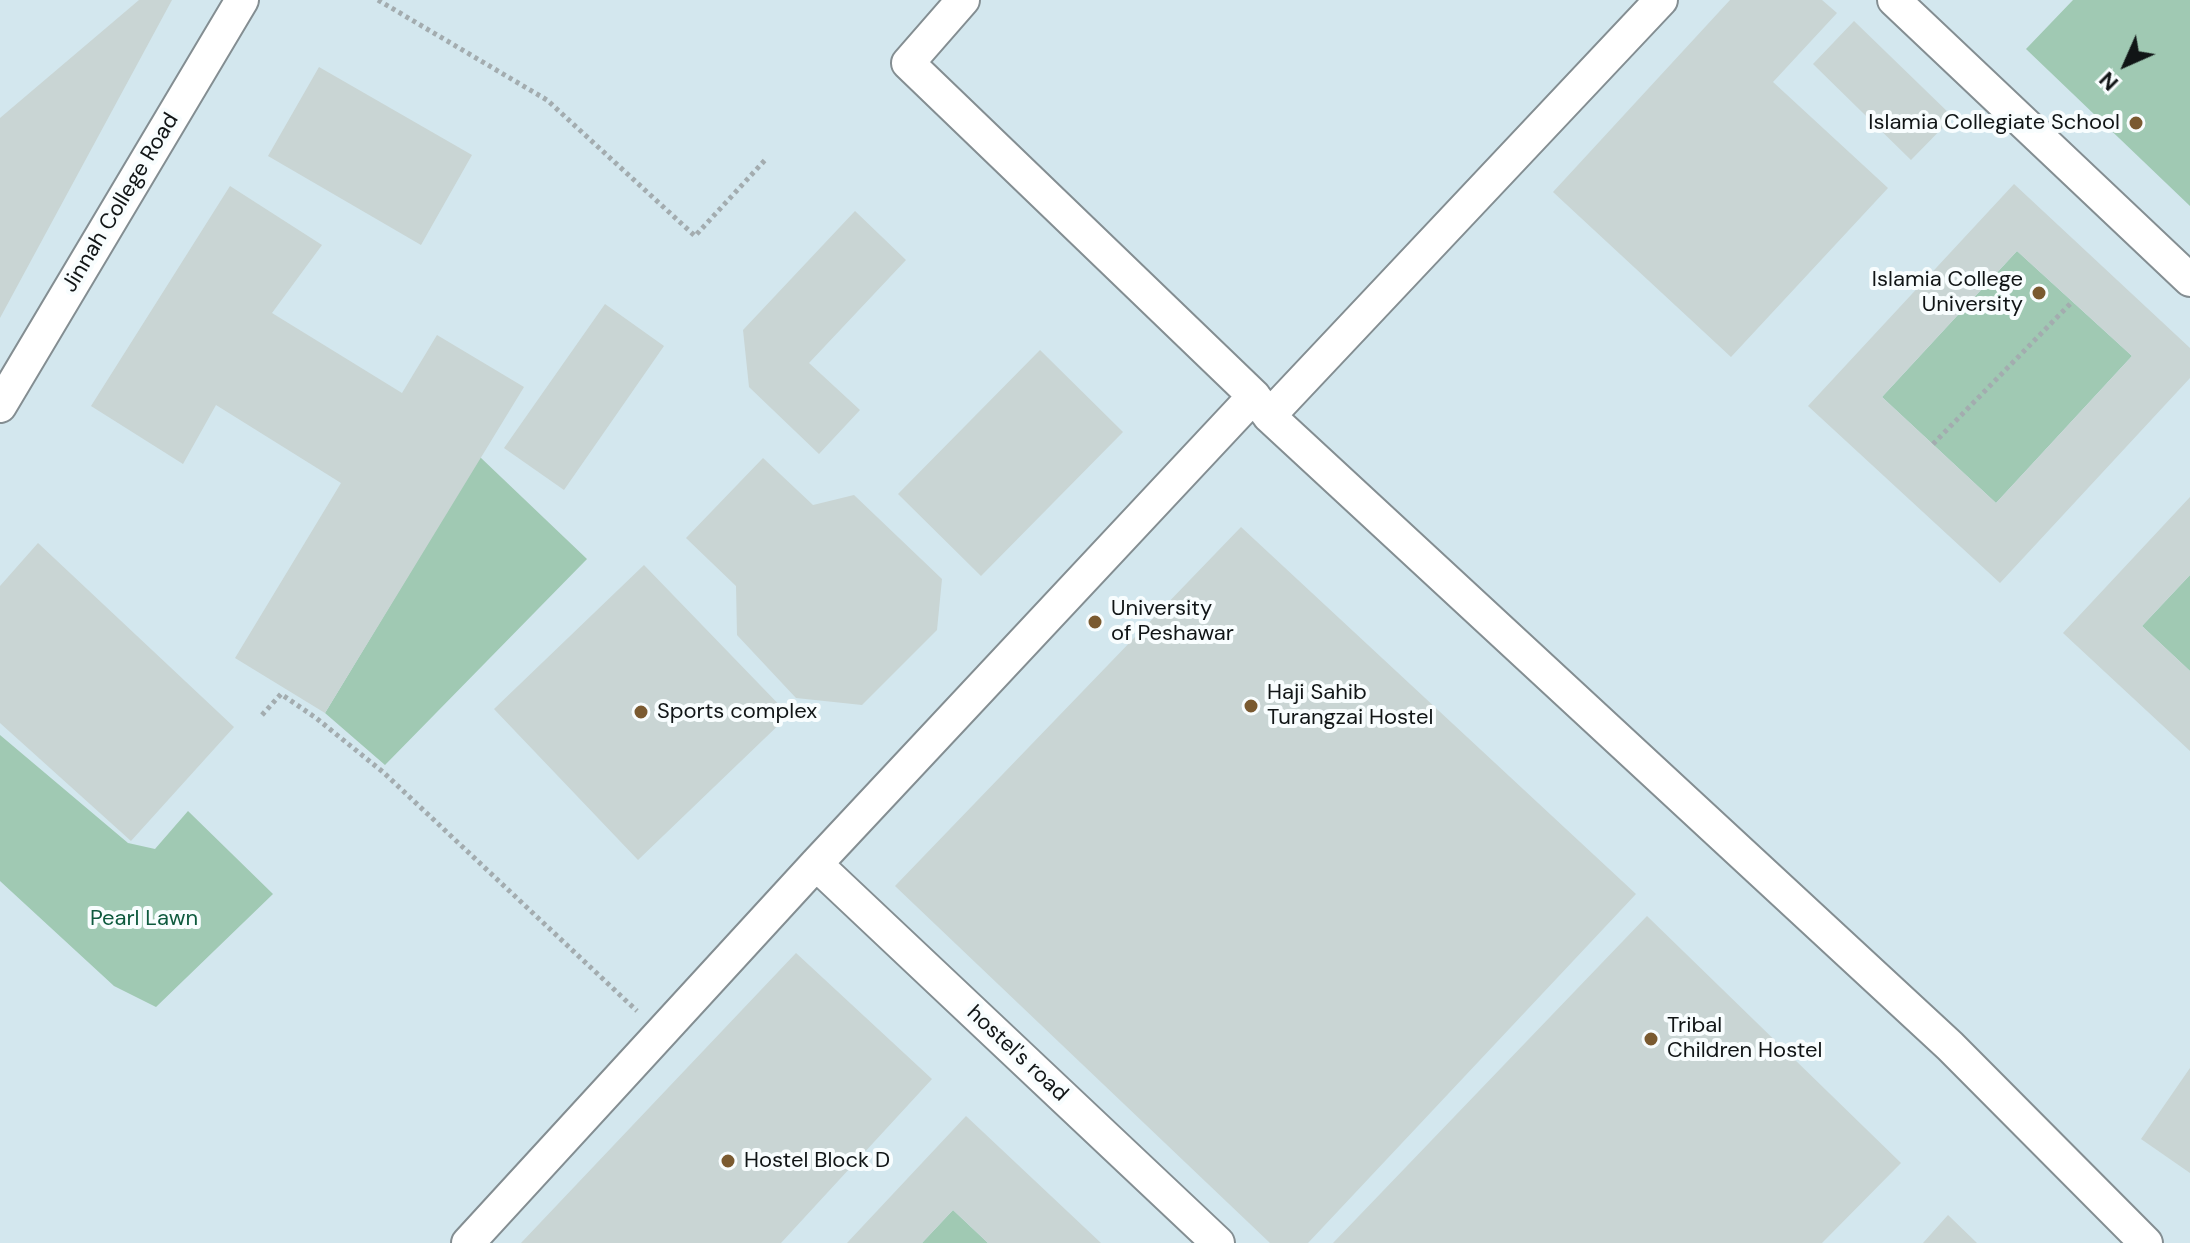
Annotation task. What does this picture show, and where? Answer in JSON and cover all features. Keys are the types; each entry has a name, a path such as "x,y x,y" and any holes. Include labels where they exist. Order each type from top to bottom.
{"street":[{"name":"Jinnah College Road","path":"0,406 242,0"},
{"path":"963,0 908,63 1261,406 1950,1046 2146,1243"},
{"path":"468,1243 816,864 1661,0"},
{"path":"1894,0 2190,280"},
{"name":"hostel's road","path":"816,864 1218,1243"}],"path":[{"path":"378,0 547,100 695,236 766,159"},
{"path":"1933,444 2072,302"},
{"path":"262,715 281,694 316,718 383,772 661,1033"}],"shaded area":[{"name":"University of Peshawar","path":"0,0 2190,0 2190,1243 0,1243"}],"green space":[{"name":"Islamia Collegiate School","path":"2073,0 2190,0 2190,206 2026,49"},
{"path":"2017,251 2132,356 1996,503 1882,397"},
{"path":"480,457 587,559 385,765 325,713"},
{"path":"2190,575 2190,671 2142,626"},
{"name":"Pearl Lawn","path":"0,735 128,843 155,849 188,811 273,894 156,1007 114,986 0,881"},
{"path":"953,1210 988,1243 922,1243"}],"building":[{"path":"139,0 172,0 0,318 0,118"},
{"path":"1730,0 1822,0 1837,13 1773,82 1888,188 1731,357 1553,192"},
{"path":"1854,21 1953,117 1911,160 1813,64"},
{"path":"319,67 472,155 421,245 268,156"},
{"path":"2014,184 2190,348 2190,378 2000,583 1808,406","holes":["2017,251 2132,356 1996,503 1882,397"]},
{"path":"230,186 322,245 272,313 402,393 437,335 524,387 325,713 235,658 341,483 216,405 183,464 91,406"},
{"path":"855,211 906,260 809,363 860,410 819,454 749,387 743,330"},
{"path":"605,304 664,346 564,490 504,448"},
{"path":"1040,350 1123,432 981,576 898,494"},
{"path":"763,458 813,505 854,495 942,579 937,630 862,705 796,698 737,635 736,586 686,538"},
{"path":"2190,497 2190,575 2142,626 2190,671 2190,751 2063,633"},
{"name":"Haji Sahib Turangzai Hostel","path":"1241,527 1636,894 1308,1243 1270,1243 895,886"},
{"path":"38,543 234,727 131,841 0,723 0,586"},
{"name":"Sports complex","path":"644,565 789,715 638,860 494,709"},
{"name":"Tribal Children Hostel","path":"1647,916 1901,1163 1822,1243 1333,1243"},
{"name":"Hostel Block D","path":"796,953 932,1079 781,1243 521,1243"},
{"path":"2190,1068 2190,1173 2141,1139"},
{"path":"966,1116 1101,1243 988,1243 953,1210 922,1243 847,1243"},
{"path":"1948,1215 1977,1243 1923,1243"}],"place":[{"name":"Islamia Collegiate School","path":"2136,123"},
{"name":"Islamia College University","path":"2039,293"},
{"name":"University of Peshawar","path":"1095,622"},
{"name":"Haji Sahib Turangzai Hostel","path":"1251,706"},
{"name":"Sports complex","path":"641,712"},
{"name":"Tribal Children Hostel","path":"1651,1039"},
{"name":"Hostel Block D","path":"728,1161"}]}
